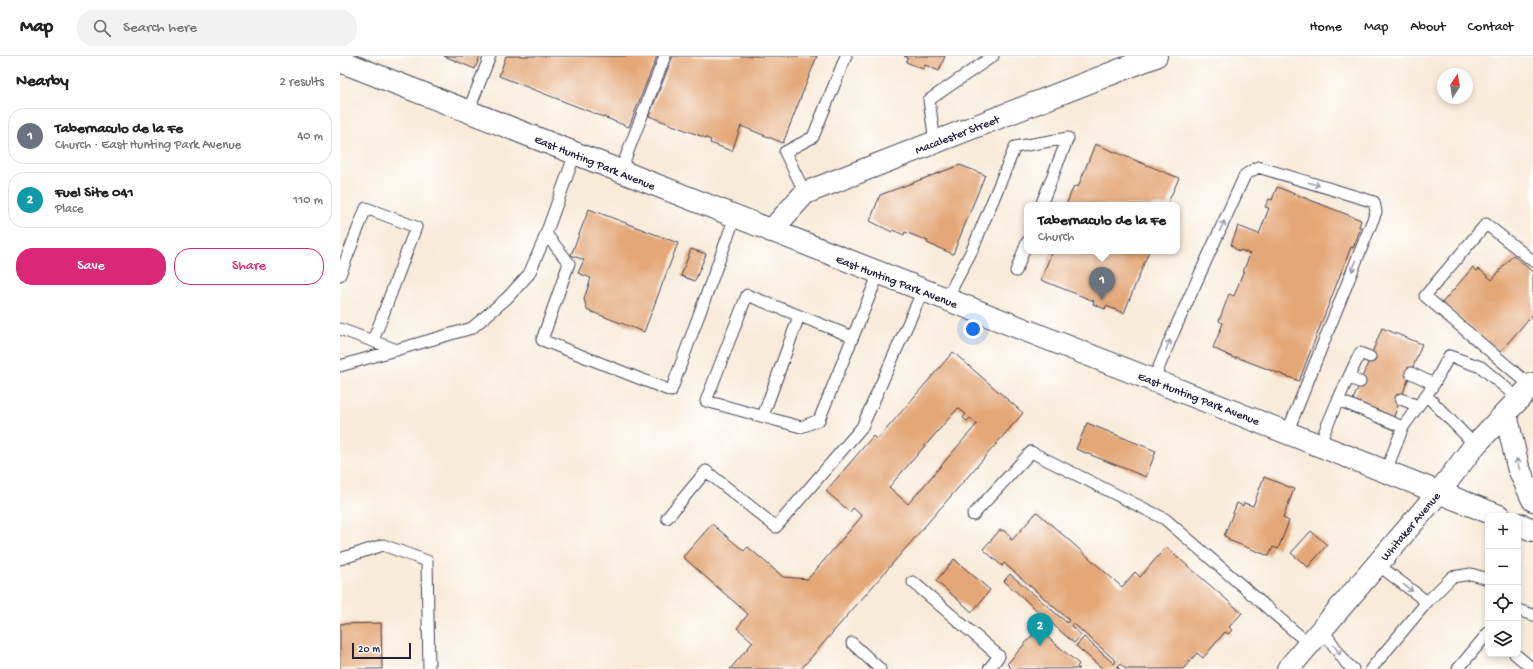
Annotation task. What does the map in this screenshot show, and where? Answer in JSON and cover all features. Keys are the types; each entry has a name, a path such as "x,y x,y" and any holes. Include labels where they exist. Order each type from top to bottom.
{"main road":[{"name":"Macalester Street","path":"771,231 805,193 1156,56"},
{"name":"East Hunting Park Avenue","path":"340,62 1492,513"},
{"name":"Whitaker Avenue","path":"1288,669 1439,492 1475,445 1522,396"},
{"path":"1522,396 1518,467 1533,500"}],"lane":[{"path":"468,112 490,56"},
{"path":"620,172 665,56"},
{"path":"805,193 785,152 813,137 846,56"},
{"path":"935,142 929,100 993,56"},
{"path":"946,300 973,248 1015,147 1068,138 1042,202"},
{"path":"340,366 472,328 507,298 529,274 546,234 575,154"},
{"path":"1153,381 1177,324 1245,175 1258,167 1374,202 1376,212 1287,433"},
{"path":"340,274 366,208 416,227 373,341"},
{"path":"546,234 569,263 542,340 671,391 735,217"},
{"path":"1522,396 1424,296 1486,224 1533,261"},
{"path":"1016,271 1024,250"},
{"path":"853,337 747,295 706,401 801,427 819,420 853,337 879,273"},
{"path":"667,518 706,471 776,527 862,428 923,290"},
{"path":"763,416 800,316"},
{"path":"340,329 398,350"},
{"path":"1319,445 1360,353 1370,357"},
{"path":"1386,471 1403,427 1434,384 1449,356 1481,367 1522,396"},
{"path":"1411,373 1434,384"},
{"path":"1349,378 1360,382"},
{"path":"1426,395 1475,445"},
{"path":"1401,398 1418,406"},
{"path":"1338,400 1403,427"},
{"path":"973,515 1031,452 1165,519 1315,637 1353,669"},
{"path":"340,559 383,545 427,561 429,669"},
{"path":"1377,564 1427,602"},
{"path":"1371,669 1427,602 1452,577 1471,574 1485,578"},
{"path":"913,582 999,656 989,669"},
{"path":"1521,611 1533,616"},
{"path":"1458,669 1485,638"},
{"path":"852,643 880,669"},
{"path":"1519,657 1533,669"}],"building":[{"path":"444,56 480,56 475,69"},
{"path":"506,56 657,56 629,127 499,76"},
{"path":"673,56 817,56 783,143 741,126 732,151 710,143 711,140 649,116"},
{"path":"904,56 945,56 939,71 925,65 923,69 906,62 908,58"},
{"path":"1095,144 1179,178 1168,202 1067,202 1074,186 1078,187"},
{"path":"960,165 985,175 953,254 927,243 928,241 905,232 904,235 893,230 892,232 870,221 880,195"},
{"path":"1277,187 1361,220 1359,227 1361,228 1353,248 1351,247 1299,381 1236,357 1236,359 1213,348 1223,323 1219,321 1229,294 1234,296 1250,254 1240,250 1239,252 1231,245 1238,226 1259,234 1269,208 1265,207 1269,199 1272,200"},
{"path":"589,209 678,243 644,332 587,310 584,299 591,278 578,273 584,260 571,255"},
{"path":"691,249 706,254 695,281 681,276"},
{"path":"1051,254 1148,254 1124,313 1106,306 1105,309 1093,304 1094,301 1041,280"},
{"path":"1513,255 1533,272 1533,314 1500,352 1442,303 1473,267 1477,271 1479,269 1492,280"},
{"path":"1382,328 1422,344 1392,421 1351,405"},
{"path":"953,352 1023,413 801,669 730,669 753,642 737,628 748,614 683,557 712,524 744,551 748,547 783,577 808,579 862,516 853,508 850,512 826,491 873,436 877,440","holes":["958,408 966,414 963,418 967,421 970,418 977,424 908,504 889,487"]},
{"path":"1087,423 1156,451 1146,477 1076,449"},
{"path":"1264,477 1294,489 1283,518 1289,521 1278,549 1273,547 1269,556 1228,540 1229,538 1224,536 1237,503 1243,506 1244,503 1253,506"},
{"path":"1037,512 1122,587 1135,572 1140,577 1166,547 1242,613 1229,627 1232,630 1228,634 1225,632 1203,658 1197,653 1183,669 1126,669 1120,664 1117,667 1120,669 1103,669 1076,646 1084,637 1114,664 1116,661 1073,623 1071,626 1081,635 1074,643 1004,581 1010,574 1067,623 1069,620 1004,563 1002,566 983,549 1000,530 1003,530 1011,537 1010,539 1012,540"},
{"path":"1311,531 1327,545 1308,567 1291,553"},
{"path":"954,559 990,590 972,612 936,581"},
{"path":"381,623 382,669 340,669 340,624"},
{"path":"1038,629 1079,664 1077,667 1080,669 1012,669 1007,664"}],"place":[{"name":"Tabernaculo de la Fe","path":"1102,300"},
{"name":"Fuel Site 041","path":"1040,646"}]}
